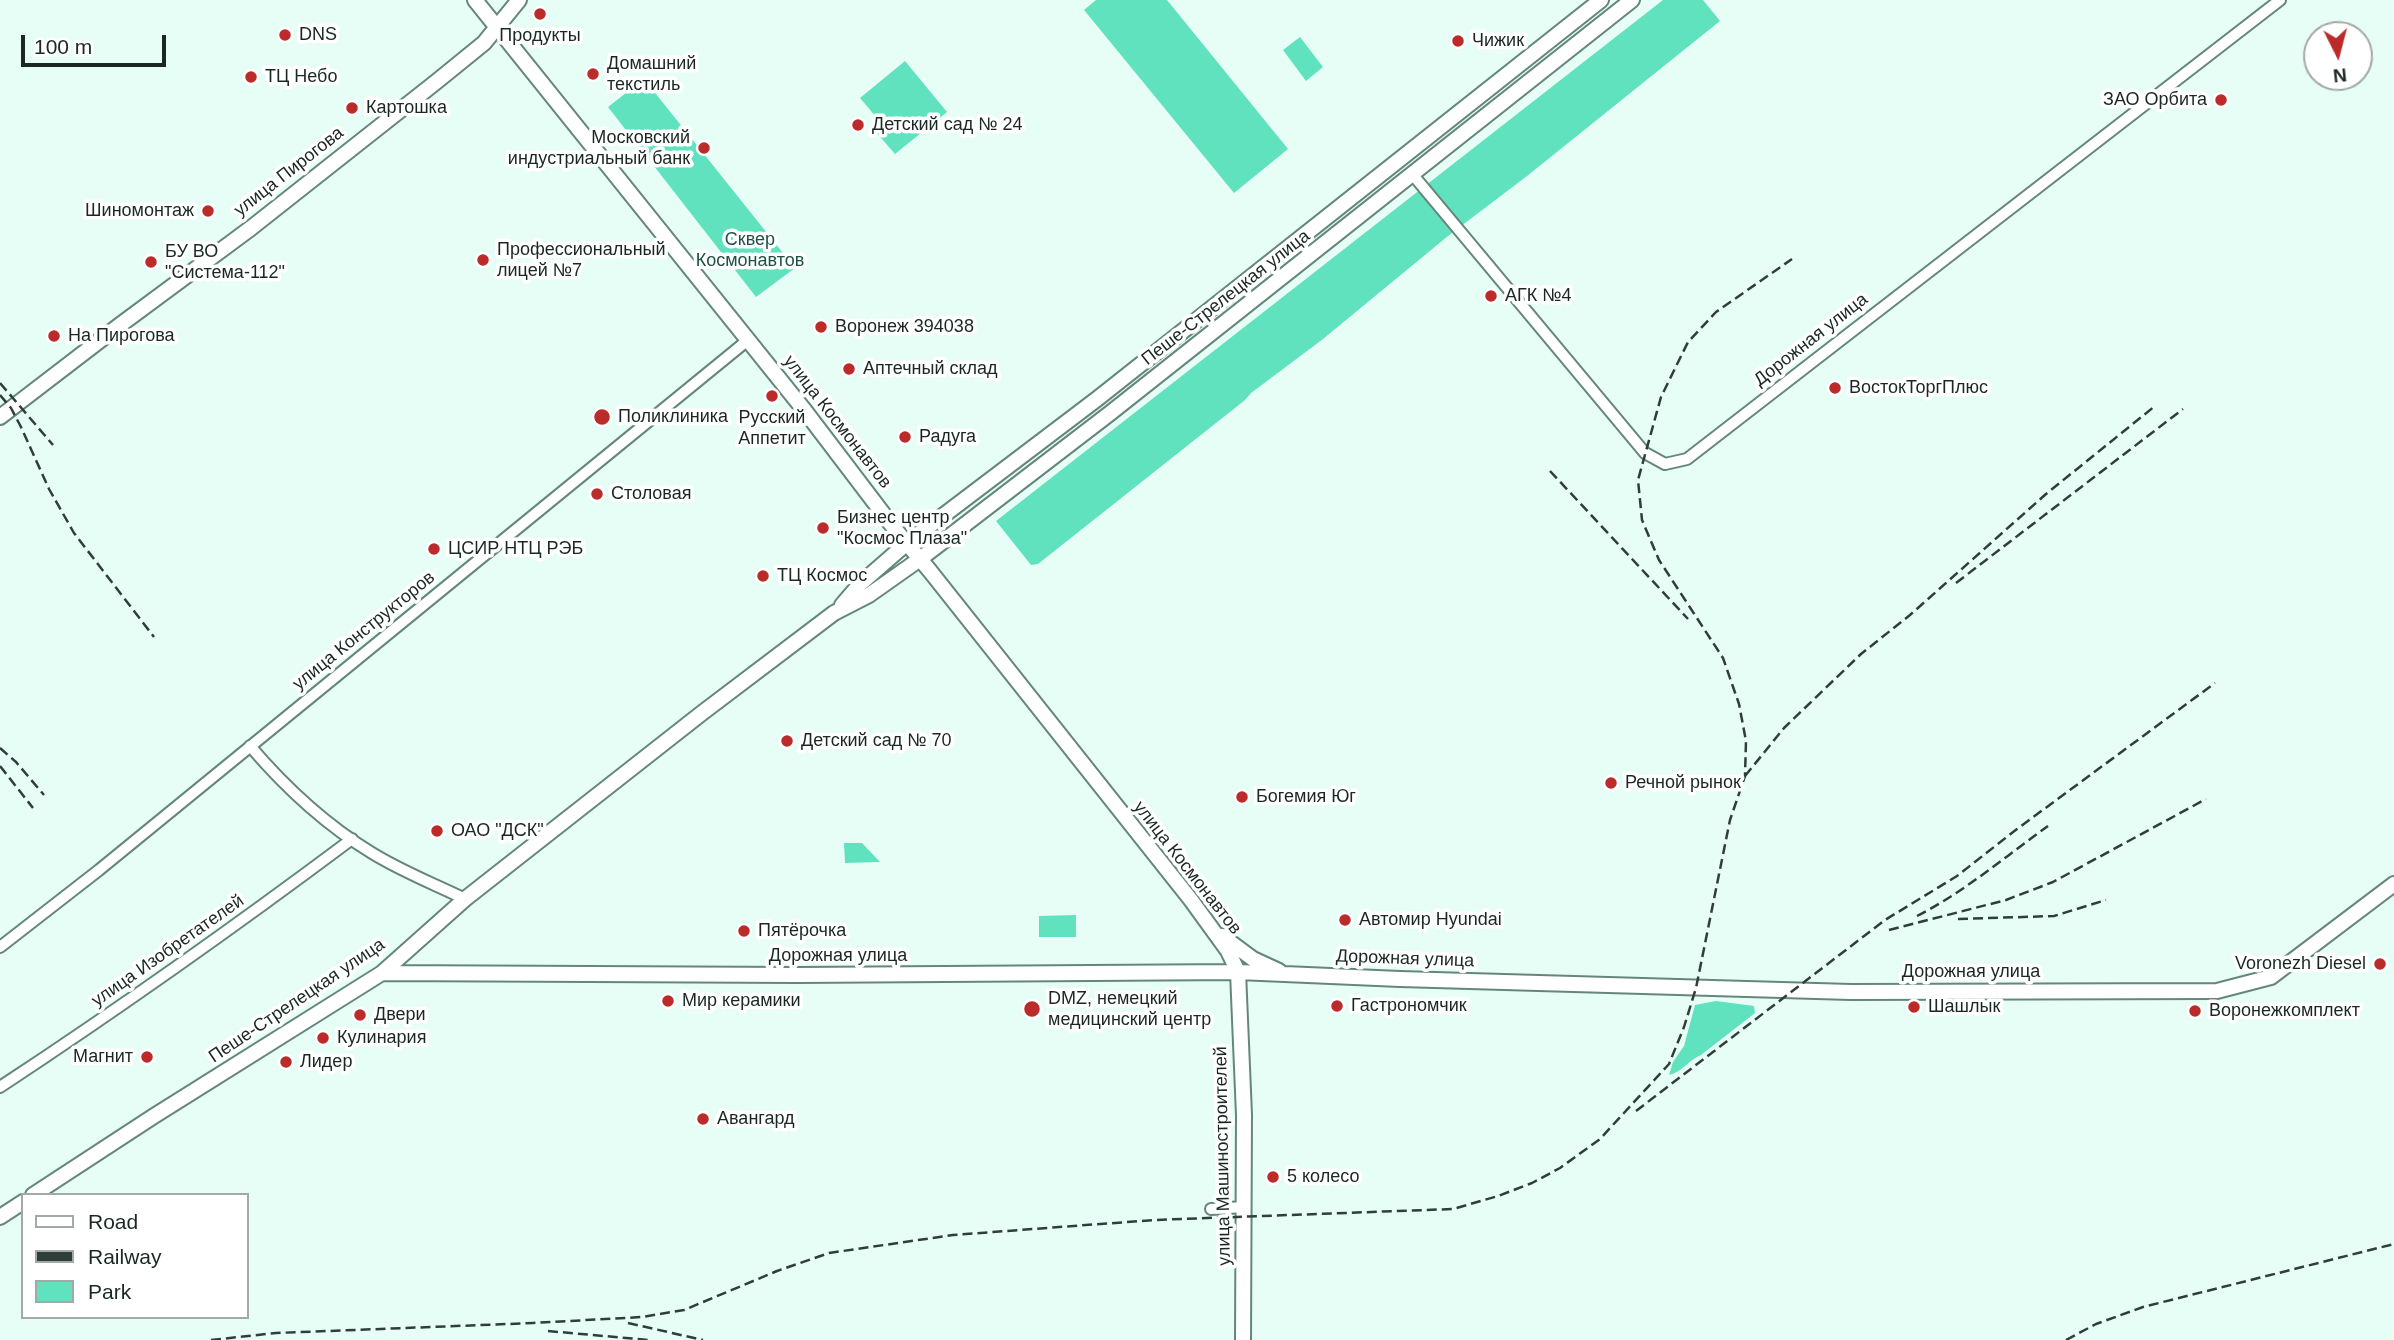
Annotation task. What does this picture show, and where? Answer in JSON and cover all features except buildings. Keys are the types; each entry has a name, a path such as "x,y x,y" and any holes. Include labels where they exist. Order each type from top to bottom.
{"street":[{"name":"улица Космонавтов","path":"475,0 748,340 1212,927 1238,972"},
{"name":"улица Пирогова","path":"0,416 251,228 484,43 519,0"},
{"name":"Пеше-Стрелецкая улица","path":"834,613 860,584 906,543 1097,398 1601,0"},
{"name":"Пеше-Стрелецкая улица","path":"36,1193 382,972 465,900 702,713 834,613 869,595 920,559 1110,414 1632,0"},
{"name":"Дорожная улица","path":"1413,174 1645,453 1665,464 1687,459 2280,0"},
{"name":"улица Конструкторов","path":"0,947 99,870 748,340"},
{"path":"250,746 298,796 352,839 373,854 465,900"},
{"name":"улица Изобретателей","path":"0,1087 87,1030 267,903 352,839"},
{"name":"Дорожная улица","path":"382,972 713,975 1238,972 1851,992 2217,991 2271,977 2394,884"},
{"path":"1212,927 1253,959 1286,974"},
{"name":"улица Машиностроителей","path":"1238,972 1244,1115 1243,1340"},
{"path":"0,1217 21,1203"},
{"path":"1211,1209 1245,1207"}],"green space":[{"path":"1096,0 1167,0 1288,149 1234,193 1084,10"},
{"path":"1663,0 1703,0 1720,21 1448,236 1323,339 1251,393 1038,564 1031,565 996,521"},
{"path":"1300,37 1323,67 1306,81 1283,50"},
{"path":"905,61 947,112 895,154 875,131 882,124 860,98"},
{"name":"Сквер Космонавтов","path":"644,79 795,268 756,297 608,107"},
{"path":"844,843 862,843 880,862 845,863"},
{"path":"1076,915 1076,937 1039,937 1039,916"},
{"path":"1716,1001 1754,1006 1755,1013 1701,1055 1669,1075 1673,1062 1684,1046 1695,1005"}],"railway":[{"path":"211,1340 276,1333 642,1317 684,1310 777,1271 829,1253 953,1235 1154,1220 1453,1209 1532,1183 1560,1168 1600,1139 1669,1064 1696,988 1730,820 1745,776 1746,741 1739,704 1723,658 1659,560 1642,520 1638,480 1661,397 1688,342 1716,312 1792,259"},
{"path":"0,383 53,445"},
{"path":"0,395 11,408 49,489 74,533 154,637"},
{"path":"1745,776 1784,728 1861,654 1910,615 2046,494 2155,406"},
{"path":"1956,583 2183,409"},
{"path":"1550,471 1688,619"},
{"path":"1636,1111 1885,920 1957,876 2215,683"},
{"path":"0,748 16,762 44,795"},
{"path":"0,766 33,808"},
{"path":"1889,930 2006,900 2053,882 2206,799"},
{"path":"1917,916 1968,885 2048,826"},
{"path":"1958,919 2054,916 2106,900"},
{"path":"2066,1340 2096,1324 2143,1307 2394,1244"},
{"path":"628,1323 703,1340"},
{"path":"548,1331 649,1340"}],"place":[{"name":"Продукты","path":"540,14"},
{"name":"DNS","path":"285,35"},
{"name":"Чижик","path":"1458,41"},
{"name":"Домашний текстиль","path":"593,74"},
{"name":"ТЦ Небо","path":"251,77"},
{"name":"ЗАО Орбита","path":"2221,100"},
{"name":"Картошка","path":"352,108"},
{"name":"Детский сад № 24","path":"858,125"},
{"name":"Московский индустриальный банк","path":"704,148"},
{"name":"Шиномонтаж","path":"208,211"},
{"name":"Профессиональный лицей №7","path":"483,260"},
{"name":"БУ ВО \"Система-112\"","path":"151,262"},
{"name":"АГК №4","path":"1491,296"},
{"name":"Воронеж 394038","path":"821,327"},
{"name":"На Пирогова","path":"54,336"},
{"name":"Аптечный склад","path":"849,369"},
{"name":"ВостокТоргПлюс","path":"1835,388"},
{"name":"Русский Аппетит","path":"772,396"},
{"name":"Поликлиника","path":"602,417"},
{"name":"Радуга","path":"905,437"},
{"name":"Столовая","path":"597,494"},
{"name":"Бизнес центр \"Космос Плаза\"","path":"823,528"},
{"name":"ЦСИР НТЦ РЭБ","path":"434,549"},
{"name":"ТЦ Космос","path":"763,576"},
{"name":"Детский сад № 70","path":"787,741"},
{"name":"Речной рынок","path":"1611,783"},
{"name":"Богемия Юг","path":"1242,797"},
{"name":"ОАО \"ДСК\"","path":"437,831"},
{"name":"Автомир Hyundai","path":"1345,920"},
{"name":"Пятёрочка","path":"744,931"},
{"name":"Voronezh Diesel","path":"2380,964"},
{"name":"Мир керамики","path":"668,1001"},
{"name":"Гастрономчик","path":"1337,1006"},
{"name":"Шашлык","path":"1914,1007"},
{"name":"DMZ, немецкий медицинский центр","path":"1032,1009"},
{"name":"Воронежкомплект","path":"2195,1011"},
{"name":"Двери","path":"360,1015"},
{"name":"Кулинария","path":"323,1038"},
{"name":"Магнит","path":"147,1057"},
{"name":"Лидер","path":"286,1062"},
{"name":"Авангард","path":"703,1119"},
{"name":"5 колесо","path":"1273,1177"}]}
